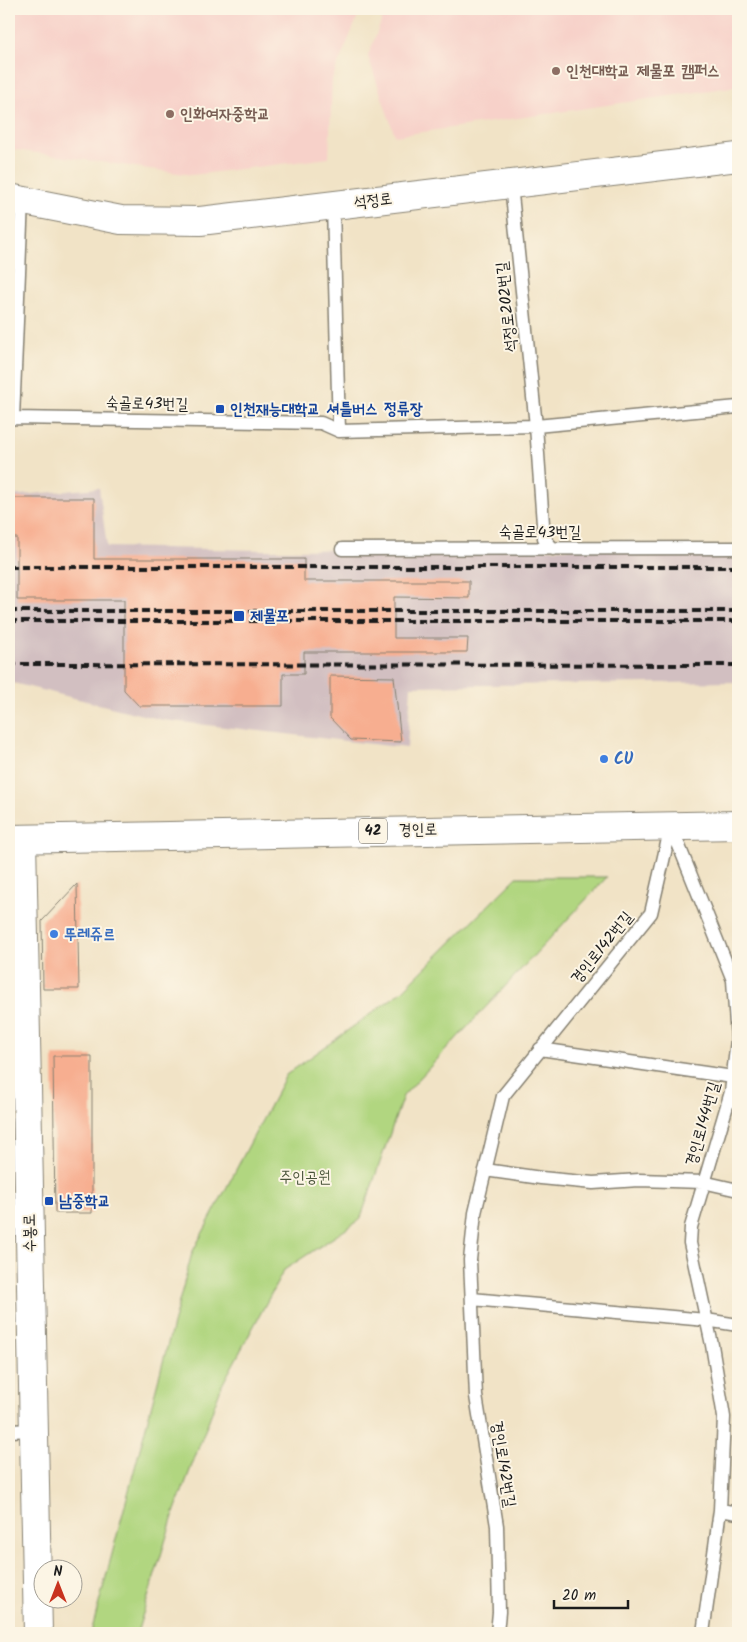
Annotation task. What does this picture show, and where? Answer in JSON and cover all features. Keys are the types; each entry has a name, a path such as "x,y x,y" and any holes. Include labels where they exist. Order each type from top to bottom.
{"main road":[{"name":"석정로","path":"15,199 121,220 200,221 738,157"},
{"name":"경인로","path":"15,839 738,825"},
{"name":"수봉로","path":"15,839 21,1035 21,1431 38,1633"}],"lane":[{"name":"석정로202번길","path":"511,184 536,426 544,538 553,549"},
{"path":"11,419 15,199"},
{"path":"333,206 339,430 536,426 738,407"},
{"name":"숙골로43번길","path":"11,419 321,423 339,430"},
{"name":"숙골로43번길","path":"342,549 738,548"},
{"name":"경인로142번길","path":"497,1633 499,1612 497,1526 476,1396 470,1260 475,1213 504,1096 651,913 670,826"},
{"name":"경인로144번길","path":"670,826 733,980 737,1040 731,1092 703,1182 691,1227 690,1243 724,1417 720,1510 703,1633"},
{"path":"540,1049 733,1077"},
{"path":"485,1170 593,1183 639,1180 703,1182 738,1190"},
{"path":"472,1299 706,1320 738,1325"},
{"path":"720,1510 738,1514"}],"shaded area":[{"name":"인화여자중학교","path":"9,9 361,9 332,79 329,158 192,175 9,149"},
{"name":"인천대학교 제물포 캠퍼스","path":"386,9 738,9 738,86 395,136 368,56"},
{"path":"99,488 107,547 262,550 738,548 738,682 411,686 407,748 163,720 9,682 9,496"}],"green space":[{"name":"주인공원","path":"517,877 607,877 403,1096 360,1220 284,1270 222,1385 174,1513 137,1633 91,1633 192,1253 286,1075 401,992"}],"building":[{"path":"12,498 94,498 94,559 304,559 304,581 469,581 469,598 394,597 394,638 468,638 467,652 304,652 304,674 283,674 283,706 139,706 124,690 124,600 17,600 17,538 12,538"},
{"path":"330,676 394,677 401,742 351,740 330,718"},
{"path":"77,884 79,989 43,989 42,921"},
{"path":"53,1056 92,1056 92,1213 55,1213"}],"railway":[{"path":"9,567 738,567"},
{"path":"9,611 738,611"},
{"path":"9,621 738,621"},
{"path":"9,664 738,665"}],"place":[{"name":"인천대학교 제물포 캠퍼스","path":"556,71"},
{"name":"인화여자중학교","path":"170,114"},
{"name":"인천재능대학교 셔틀버스 정류장","path":"220,409"},
{"name":"제물포","path":"239,616"},
{"name":"CU","path":"604,759"},
{"name":"뚜레쥬르","path":"54,934"},
{"name":"남중학교","path":"49,1201"}]}
